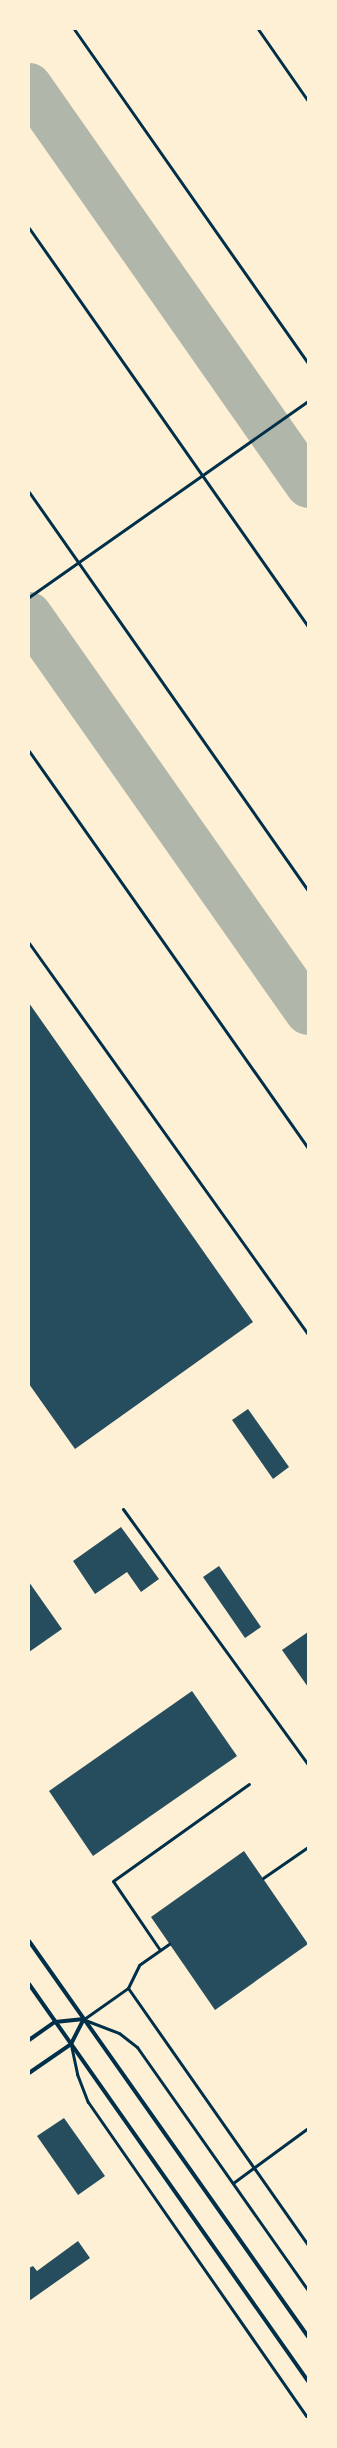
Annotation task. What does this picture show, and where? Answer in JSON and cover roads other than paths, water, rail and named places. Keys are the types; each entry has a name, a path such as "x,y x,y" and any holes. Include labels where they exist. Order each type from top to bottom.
{"street":[{"path":"29,1941 308,2337"},
{"path":"29,1984 308,2381"},
{"path":"29,2040 55,2022 84,2019"},
{"path":"29,2073 71,2044 84,2019"}],"lane":[{"path":"74,29 308,363"},
{"path":"258,29 308,101"},
{"path":"29,228 308,627"},
{"path":"29,597 308,401"},
{"path":"29,492 308,890"},
{"path":"29,751 308,1148"},
{"path":"29,943 308,1334"},
{"path":"124,1509 308,1765"},
{"path":"160,1950 113,1881 249,1784"},
{"path":"263,1878 308,1847"},
{"path":"84,2019 128,1988 139,1965 169,1944"},
{"path":"128,1988 308,2245"},
{"path":"84,2019 119,2033 137,2047 308,2290"},
{"path":"71,2044 77,2074 88,2102 308,2418"},
{"path":"233,2183 308,2128"}]}
